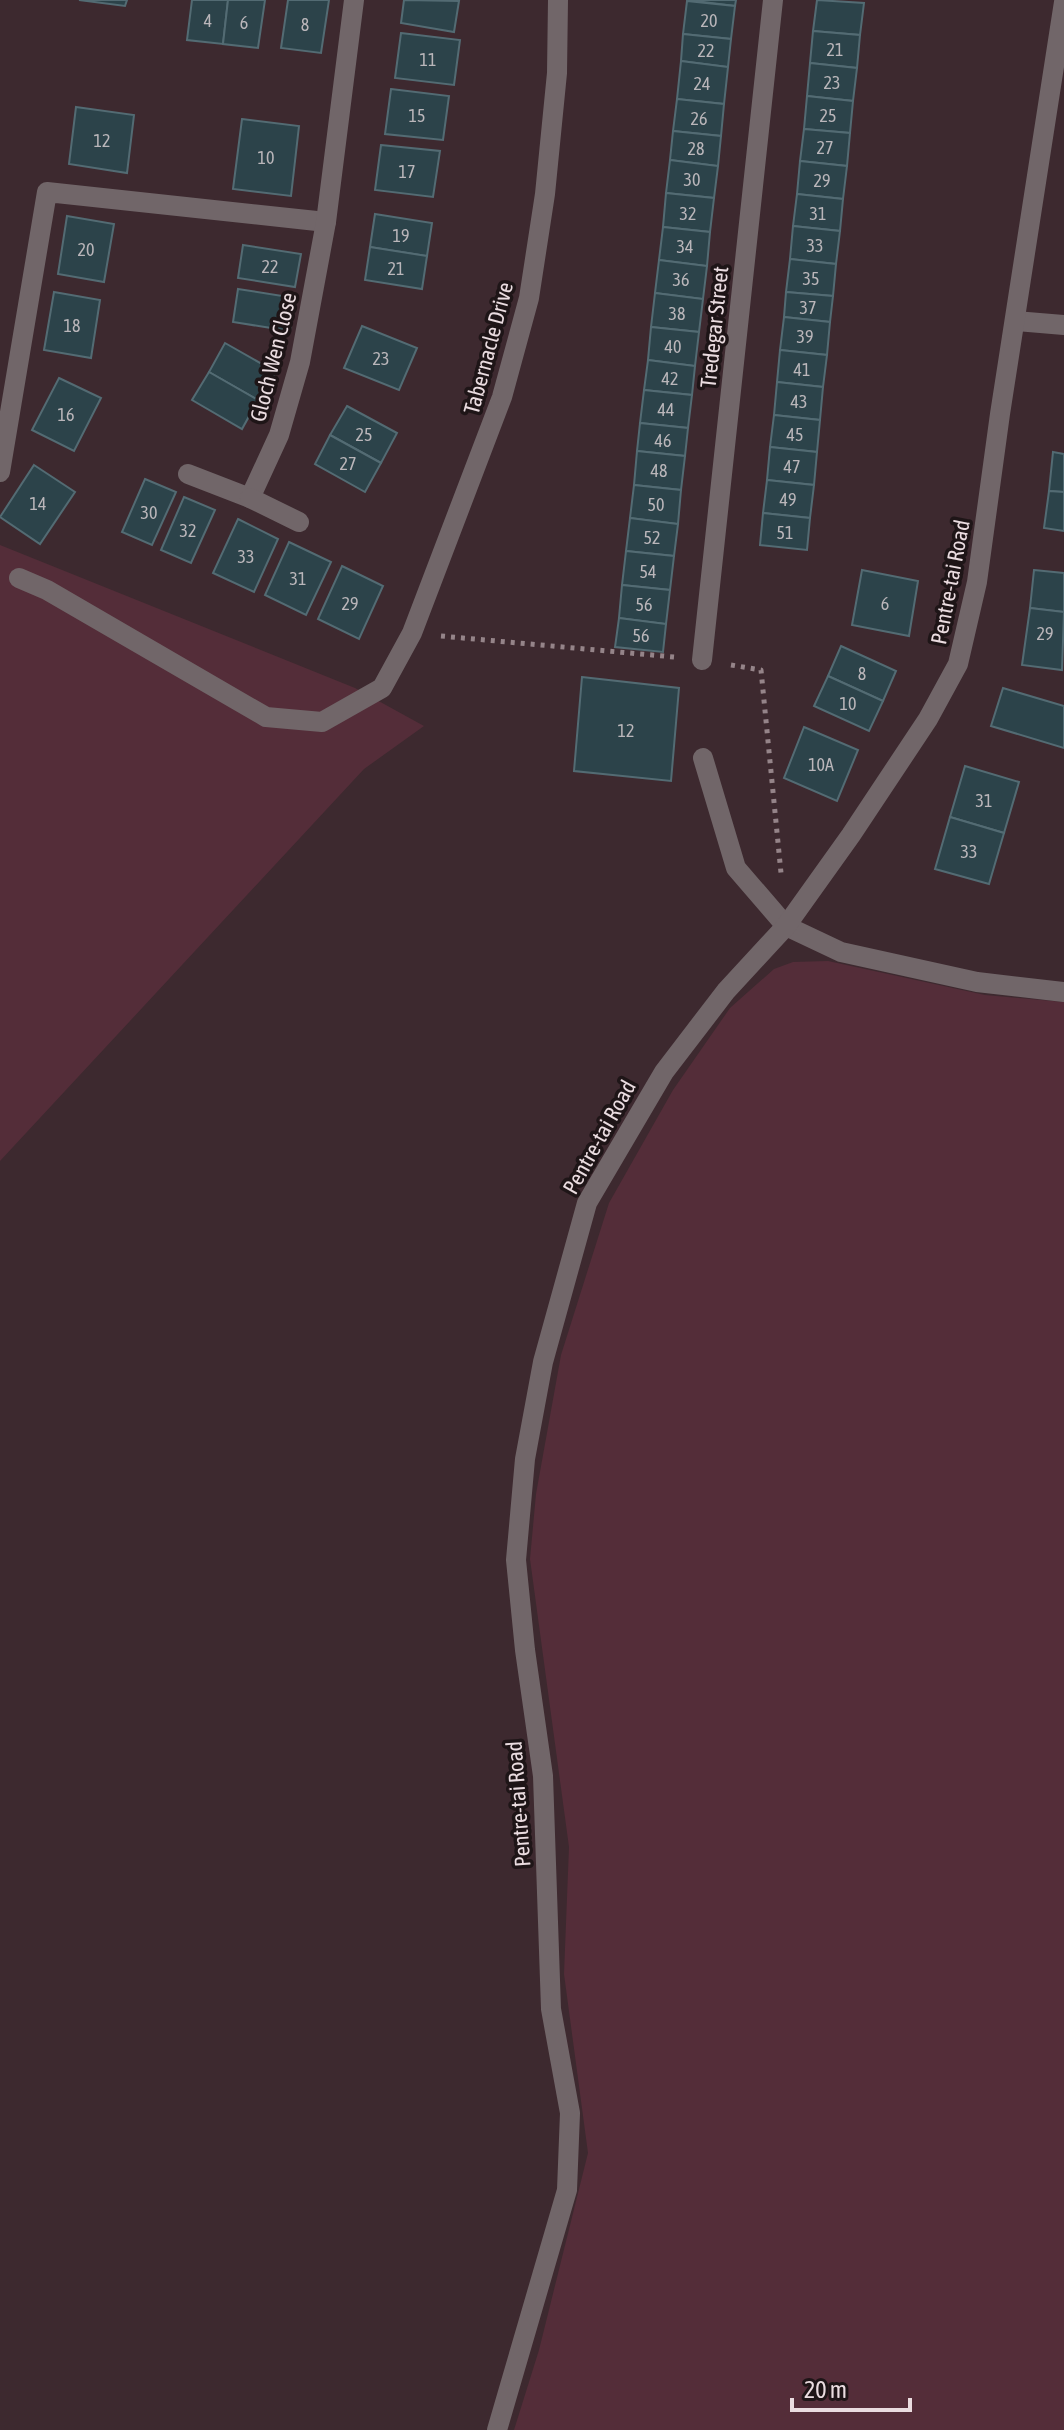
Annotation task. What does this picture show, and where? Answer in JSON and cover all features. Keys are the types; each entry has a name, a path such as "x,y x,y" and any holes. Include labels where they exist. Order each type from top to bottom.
{"street":[{"name":"Gloch Wen Close","path":"250,498 279,435 300,362 326,222 354,0"},
{"name":"Tabernacle Drive","path":"19,578 47,590 266,717 322,722 382,688 412,633 502,397 529,298 547,179 557,73 558,0"},
{"name":"Tredegar Street","path":"702,660 773,0"},
{"name":"Pentre-tai Road","path":"497,2430 567,2190 569,2144 570,2113 551,2009 543,1776 516,1560 525,1459 543,1362 587,1203 664,1072 726,991 786,926 928,719 958,664 977,582 1064,2"},
{"path":"0,472 47,192 326,222"},
{"path":"1015,321 1064,325"},
{"path":"188,474 250,498 299,522"},
{"path":"703,758 736,868 786,926 841,952 977,982 1064,992"}],"path":[{"path":"412,633 702,660 761,670 786,926"}],"shaded area":[{"path":"0,545 355,688 424,726 364,769 0,1161"},
{"path":"828,961 985,995 1064,1002 1064,2430 514,2430 539,2350 588,2153 564,1974 569,1847 530,1559 536,1494 561,1355 609,1203 673,1090 730,1008 774,969 793,962"}],"building":[{"path":"79,0 127,0 125,6"},
{"path":"192,0 228,0 223,44 187,40"},
{"path":"228,0 265,0 258,48 223,44"},
{"path":"288,0 329,0 321,53 281,48"},
{"path":"404,0 459,1 454,32 401,23"},
{"path":"687,0 736,0 735,6"},
{"path":"817,0 864,3 860,35 813,31"},
{"path":"687,1 735,6 731,39 683,34"},
{"path":"813,31 860,35 857,68 810,63"},
{"path":"401,33 460,40 454,85 395,78"},
{"path":"683,34 731,39 728,67 681,61"},
{"path":"681,61 728,67 724,104 677,99"},
{"path":"810,63 857,68 853,101 807,96"},
{"path":"391,89 449,96 443,140 385,134"},
{"path":"807,96 853,101 850,133 804,129"},
{"path":"677,99 724,104 721,136 673,131"},
{"path":"76,107 134,115 127,173 69,164"},
{"path":"242,119 299,126 291,196 233,189"},
{"path":"804,129 850,133 847,166 800,161"},
{"path":"673,131 721,136 718,166 670,160"},
{"path":"381,145 440,151 433,197 375,190"},
{"path":"670,160 718,166 714,198 666,193"},
{"path":"800,161 847,166 843,199 797,194"},
{"path":"666,193 714,198 710,232 663,227"},
{"path":"797,194 843,199 840,231 793,226"},
{"path":"375,214 432,223 427,256 370,247"},
{"path":"67,216 114,224 104,282 58,274"},
{"path":"793,226 840,231 836,264 790,259"},
{"path":"663,227 710,232 707,266 659,260"},
{"path":"243,245 301,254 295,287 238,278"},
{"path":"370,247 427,256 422,289 365,280"},
{"path":"790,259 836,264 833,296 786,292"},
{"path":"659,260 707,266 703,299 655,293"},
{"path":"238,289 295,298 290,331 233,322"},
{"path":"54,292 100,300 91,358 44,350"},
{"path":"786,292 833,296 830,322 784,317"},
{"path":"655,293 703,299 699,332 651,327"},
{"path":"784,317 830,322 827,355 780,350"},
{"path":"362,326 417,348 399,390 344,368"},
{"path":"651,327 699,332 695,366 648,360"},
{"path":"225,343 276,372 258,400 209,372"},
{"path":"780,350 827,355 823,387 777,382"},
{"path":"648,360 695,366 692,395 644,390"},
{"path":"209,372 258,400 242,429 192,400"},
{"path":"59,378 101,398 74,451 32,430"},
{"path":"777,382 823,387 820,420 774,415"},
{"path":"644,390 692,395 688,428 640,423"},
{"path":"347,406 397,433 381,463 330,435"},
{"path":"774,415 820,420 817,452 770,447"},
{"path":"640,423 688,428 685,456 637,451"},
{"path":"330,435 381,463 365,492 315,464"},
{"path":"770,447 817,452 814,485 767,480"},
{"path":"637,451 685,456 681,490 634,485"},
{"path":"1053,452 1064,454 1064,492 1049,491"},
{"path":"34,465 75,492 40,544 0,517"},
{"path":"145,479 176,492 152,545 122,532"},
{"path":"767,480 814,485 810,518 763,513"},
{"path":"634,485 681,490 678,524 630,518"},
{"path":"1049,491 1064,492 1064,531 1044,528"},
{"path":"184,497 215,510 191,563 161,550"},
{"path":"763,513 810,518 807,550 760,545"},
{"path":"630,518 678,524 674,556 626,551"},
{"path":"238,519 278,539 254,592 213,573"},
{"path":"289,542 331,562 306,615 265,595"},
{"path":"626,551 674,556 670,590 622,585"},
{"path":"342,566 383,586 359,639 318,619"},
{"path":"862,570 918,581 909,636 852,625"},
{"path":"1034,570 1064,573 1064,612 1030,608"},
{"path":"622,585 670,590 666,624 619,618"},
{"path":"1030,608 1064,612 1062,670 1022,665"},
{"path":"619,618 666,624 663,652 615,647"},
{"path":"841,646 896,671 883,701 828,676"},
{"path":"828,676 883,701 869,731 814,706"},
{"path":"582,677 679,688 671,781 574,771"},
{"path":"1003,688 1064,706 1064,748 991,726"},
{"path":"804,727 858,750 837,801 784,778"},
{"path":"965,766 1019,782 1004,833 950,817"},
{"path":"950,817 1004,833 989,884 935,869"}]}
